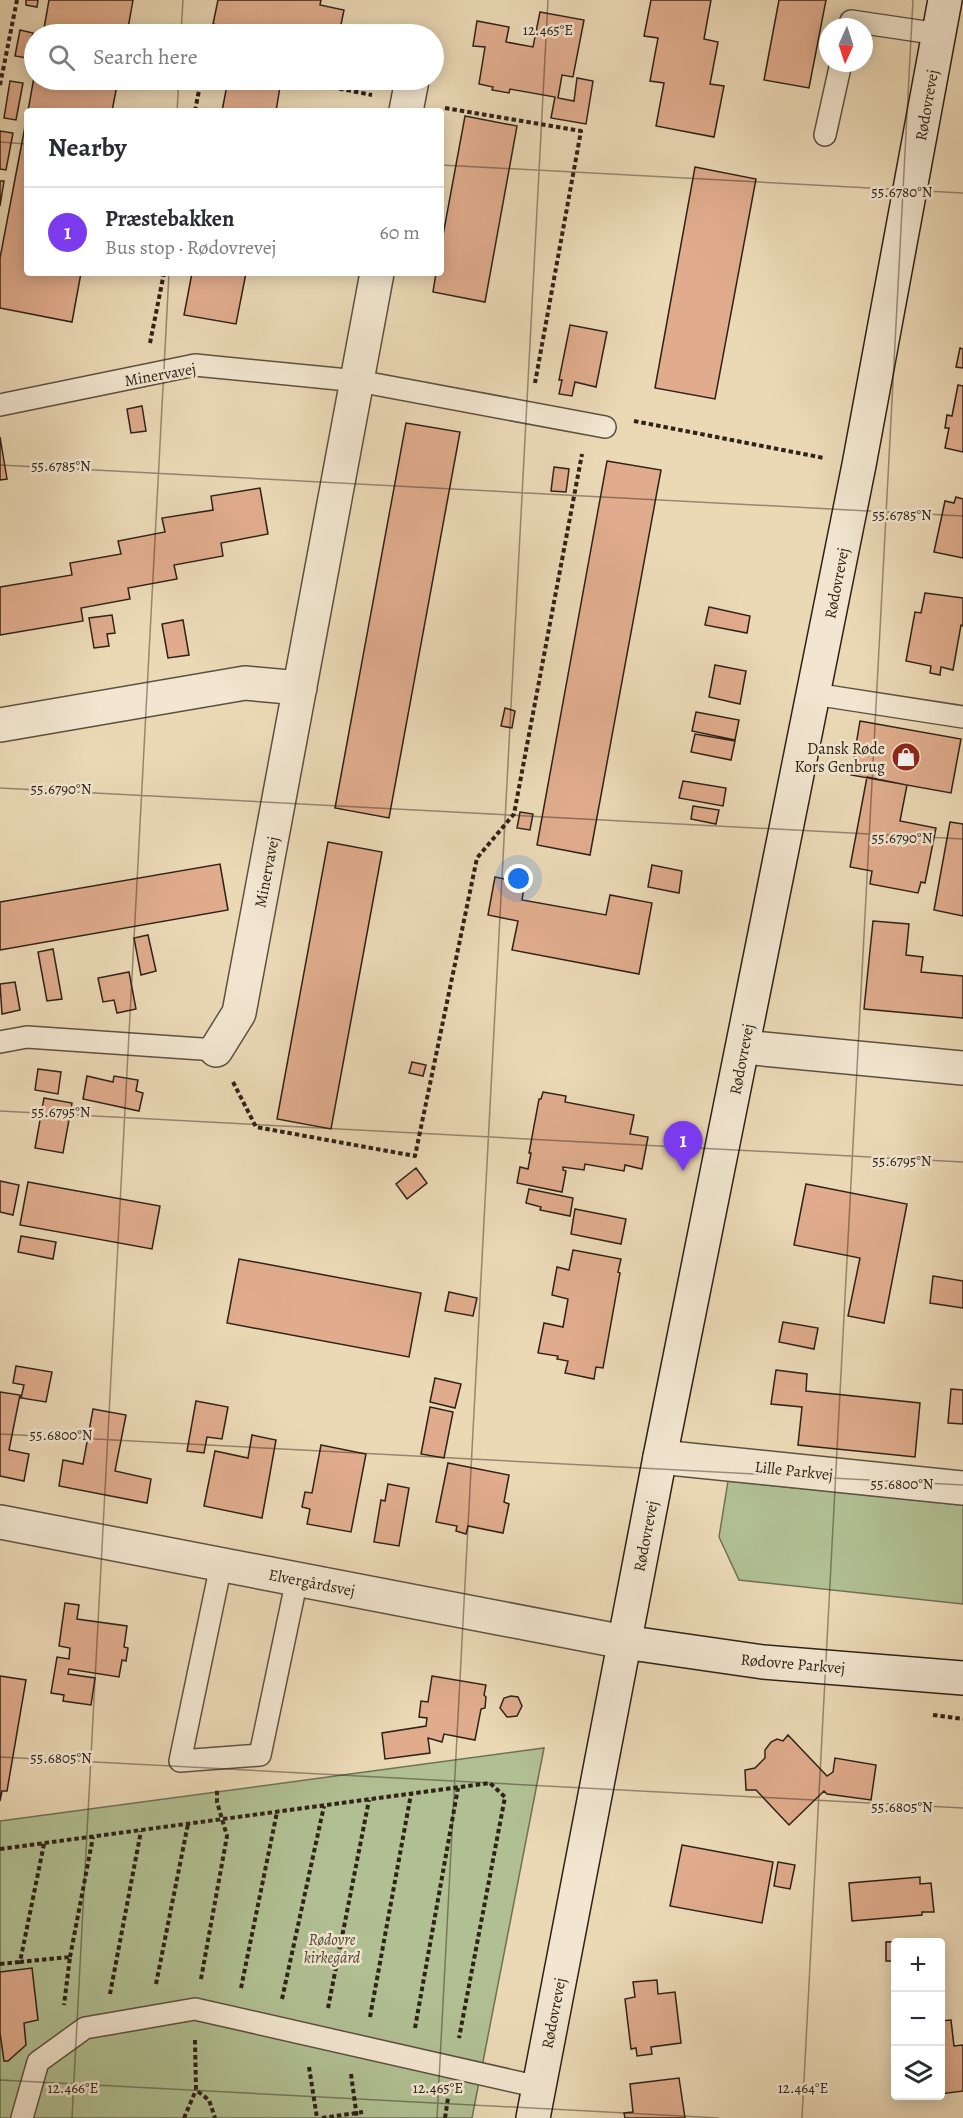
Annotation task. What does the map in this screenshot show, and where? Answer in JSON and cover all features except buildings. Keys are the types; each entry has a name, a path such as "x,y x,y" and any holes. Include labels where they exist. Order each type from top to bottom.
{"street":[{"name":"Rødovrevej","path":"536,2103 660,1457 859,465 945,0"},
{"name":"Minervavej","path":"216,1050 239,1013 376,276"},
{"path":"0,725 244,683 300,688"},
{"path":"743,1047 963,1068"},
{"name":"Lille Parkvej","path":"660,1457 963,1488"},
{"name":"Elvergårdsvej","path":"0,1522 624,1642"},
{"name":"Rødovre Parkvej","path":"624,1642 764,1662 963,1678"}],"lane":[{"path":"873,24 939,34"},
{"path":"825,135 839,72"},
{"name":"Minervavej","path":"0,405 195,365 358,381 596,425"},
{"path":"814,694 963,717"},
{"path":"0,1042 27,1037 216,1050"},
{"path":"221,1565 180,1761 260,1755 297,1579"},
{"path":"22,2118 38,2062 85,2028 195,2009 454,2068 536,2103"}],"path":[{"path":"0,85 17,0"},
{"path":"196,108 199,90"},
{"path":"358,90 581,131 540,366 528,413"},
{"path":"144,376 163,276"},
{"path":"216,1050 256,1127 415,1156 477,858 514,814 596,425 622,419 859,465"},
{"path":"184,2118 196,2090 195,2009 227,1836 217,1802 219,1758"},
{"path":"0,1850 490,1783 505,1797 445,2118"},
{"path":"410,2058 458,1788"},
{"path":"357,2115 356,2045 411,1794"},
{"path":"317,2118 313,2035 369,1800"},
{"path":"276,2027 324,1806"},
{"path":"235,2018 277,1812"},
{"path":"149,2017 188,1824"},
{"path":"105,2024 141,1831"},
{"path":"58,2048 70,1957 93,1837"},
{"path":"20,1962 44,1844"},
{"path":"0,1964 70,1957"},
{"path":"196,2090 209,2100 215,2118"},
{"path":"322,2118 357,2115 363,2112"}],"green space":[{"path":"728,1481 963,1505 963,1604 739,1580 719,1537"},
{"name":"Rødovre kirkegård","path":"544,1748 472,2118 0,2118 0,1821"}],"place":[{"name":"Dansk Røde Kors Genbrug","path":"906,757"},
{"name":"Præstebakken","path":"683,1171"}]}
